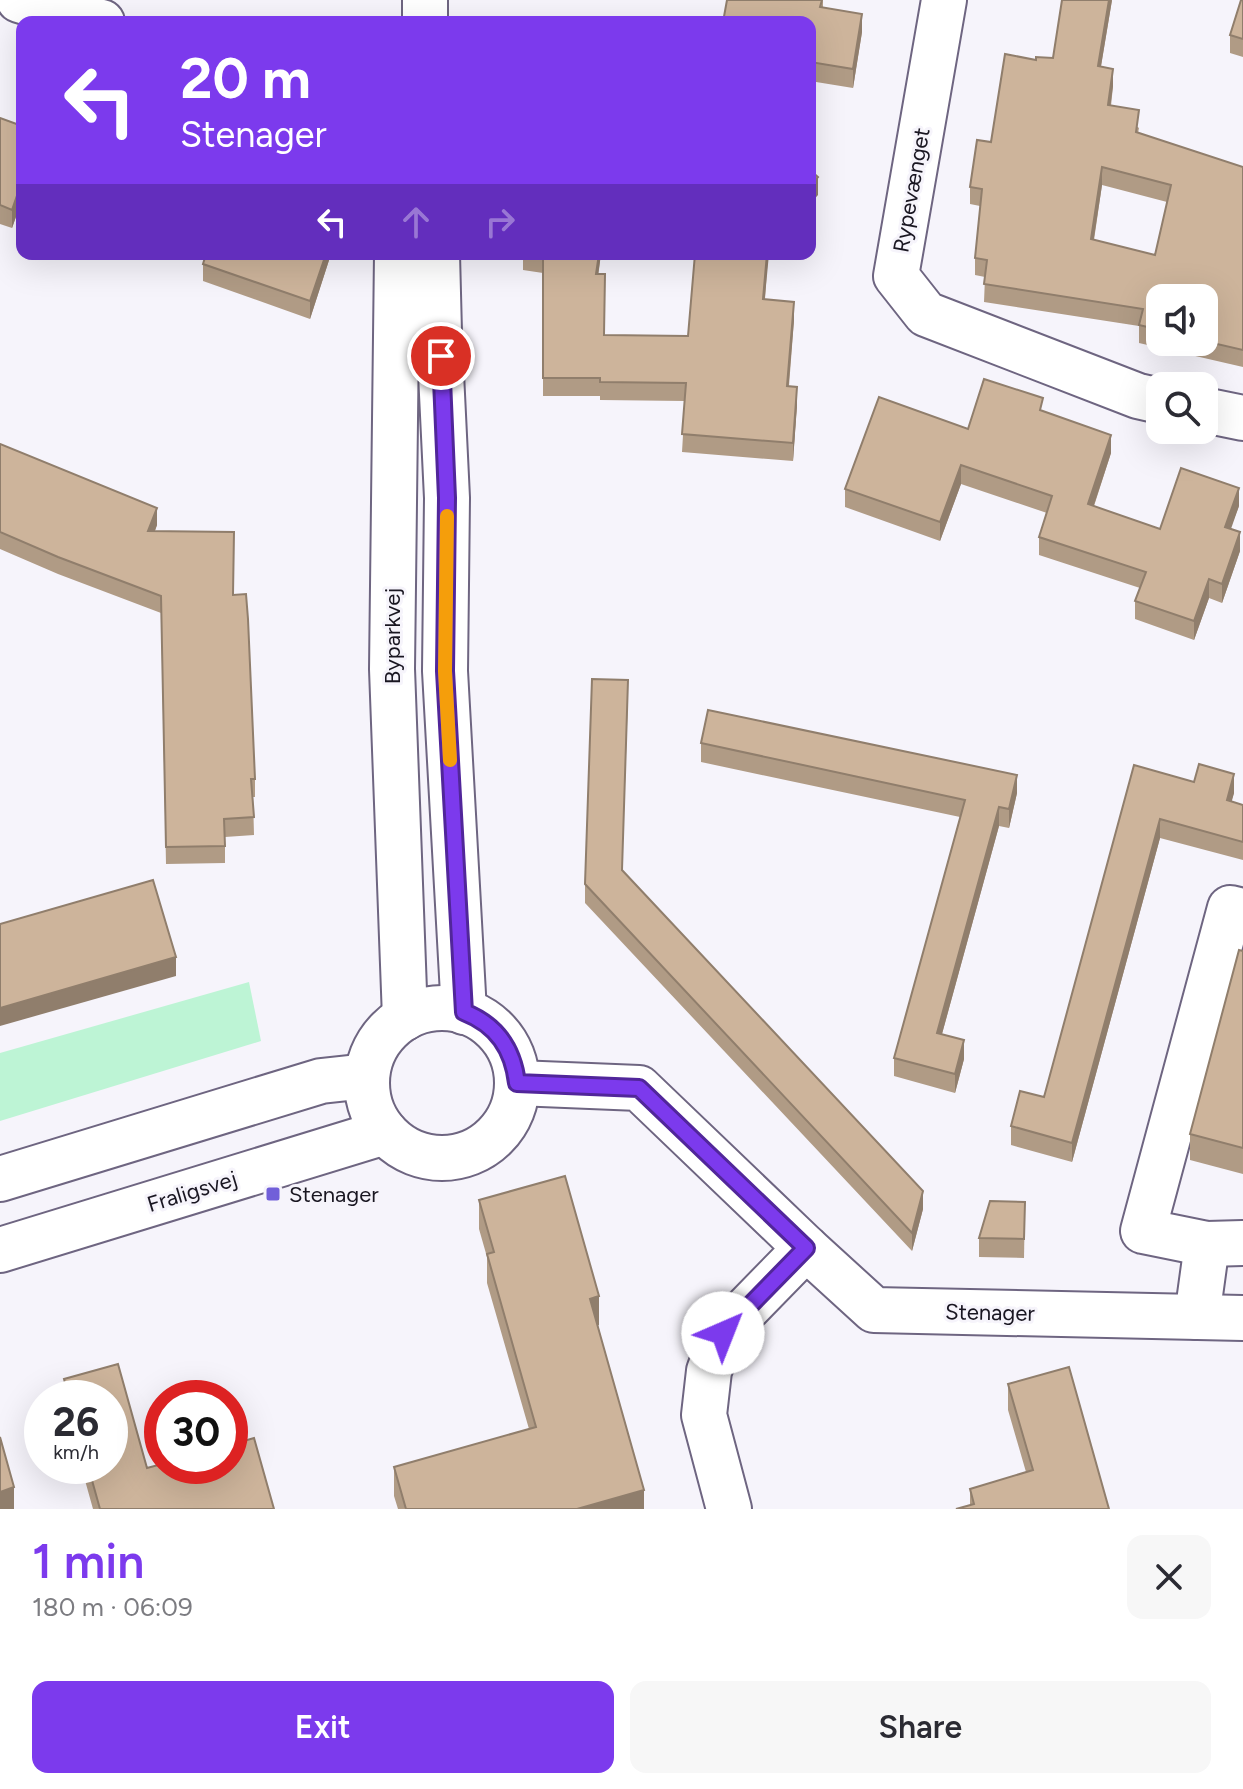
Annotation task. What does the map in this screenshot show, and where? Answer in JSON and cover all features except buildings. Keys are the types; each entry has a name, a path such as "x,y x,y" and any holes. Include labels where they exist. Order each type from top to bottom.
{"street":[{"path":"19,0 71,16"},
{"name":"Rypevænget","path":"944,0 896,276 926,314 1146,398"},
{"name":"Byparkvej","path":"397,260 392,669 405,1018"},
{"path":"437,260 447,498 445,671 464,1012"},
{"path":"1218,413 1243,418"},
{"path":"1197,1317 1225,1243 1143,1231 1230,908 1243,911"},
{"path":"449,1008 464,1012 479,1018 502,1039 515,1067 515,1100 501,1129 475,1150 460,1156 426,1157 396,1143 385,1132 370,1106 367,1076 370,1059 390,1029 419,1011 449,1008"},
{"path":"0,1179 321,1081 367,1076"},
{"name":"Stenager","path":"517,1083 639,1088 874,1310 1243,1318"},
{"name":"Fraligsvej","path":"0,1250 385,1132"},
{"path":"729,1509 704,1415 709,1371 723,1333 806,1248"}],"green space":[{"path":"249,982 261,1041 0,1121 0,1053"}],"slow traffic":[{"path":"447,516 445,671 450,760"}],"place":[{"name":"Stenager","path":"273,1194"}],"route":[{"path":"441,356 447,498 445,671 464,1012 479,1018 502,1039 515,1067 517,1083 639,1088 806,1248 723,1333"}]}
